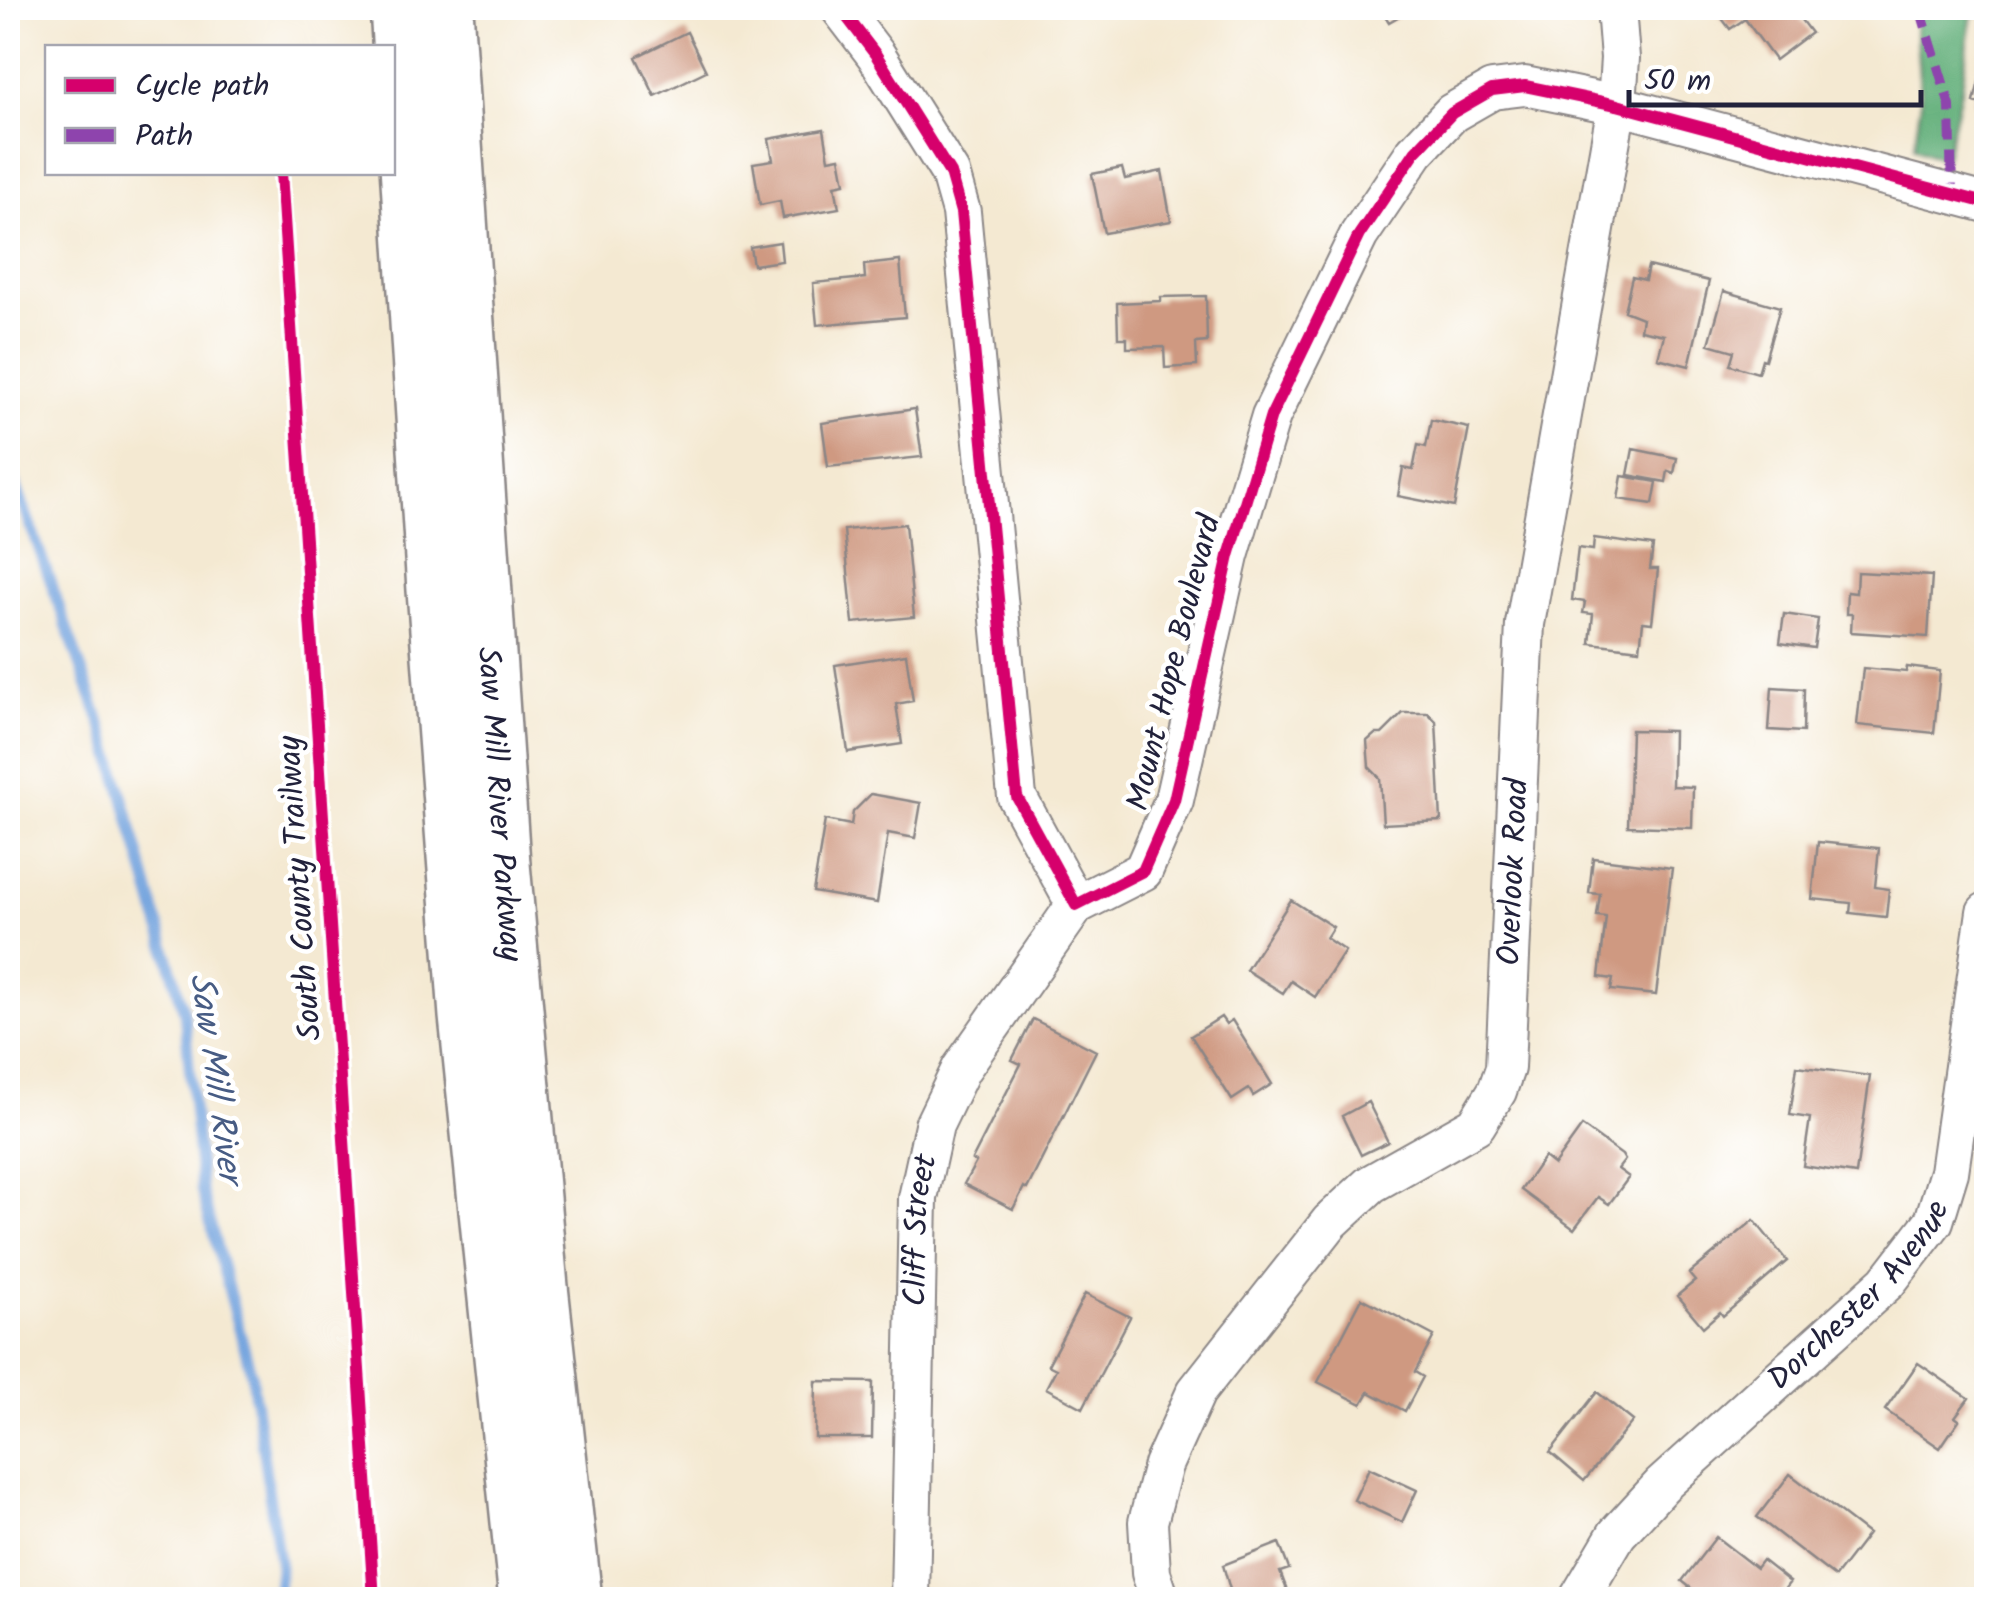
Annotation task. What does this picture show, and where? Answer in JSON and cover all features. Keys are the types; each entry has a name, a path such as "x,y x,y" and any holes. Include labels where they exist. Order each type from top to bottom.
{"highway":[{"name":"Saw Mill River Parkway","path":"398,8 464,981 527,1600"},
{"name":"Saw Mill River Parkway","path":"444,8 506,917 574,1600"}],"street":[{"path":"840,8 876,55 950,172 961,212 1017,797 1076,905"},
{"name":"Overlook Road","path":"1160,1600 1150,1574 1148,1522 1163,1464 1196,1392 1330,1222 1371,1184 1476,1125 1497,1091 1505,1068 1525,624 1617,105 1620,58 1616,8"},
{"name":"Mount Hope Boulevard","path":"1076,905 1143,871 1174,800 1229,556 1271,416 1359,236 1404,169 1452,113 1492,90 1525,86 1617,105 1986,203"},
{"name":"Cliff Street","path":"910,1600 918,1198 934,1125 961,1069 1076,905"},
{"name":"Dorchester Avenue","path":"1578,1600 1617,1534 1662,1485 1887,1282 1934,1221 1949,1172 1986,912"}],"green space":[{"path":"1914,8 1986,8 1986,15 1972,14 1962,86 1945,160 1914,147 1921,102"}],"building":[{"path":"628,8 718,8 718,11 629,16"},
{"path":"1380,8 1413,8 1389,22"},
{"path":"1714,8 1792,8 1811,33 1775,60 1745,19 1730,29"},
{"path":"687,32 706,71 655,96 636,57"},
{"path":"1986,57 1986,106 1974,102"},
{"path":"824,129 829,159 840,157 845,183 835,185 839,208 783,218 780,201 760,205 753,163 773,160 769,139"},
{"path":"1122,168 1125,179 1162,171 1171,221 1104,233 1092,174"},
{"path":"780,242 782,261 753,265 750,247"},
{"path":"900,261 905,317 817,325 813,283 865,278 864,265"},
{"path":"1648,266 1709,281 1689,366 1658,358 1664,335 1640,330 1642,318 1624,311 1632,277 1645,280"},
{"path":"1724,291 1780,307 1758,373 1730,365 1734,351 1709,344"},
{"path":"1206,296 1207,342 1196,343 1197,366 1165,368 1164,347 1127,348 1127,338 1118,338 1117,303"},
{"path":"915,409 922,457 828,467 822,423"},
{"path":"1431,420 1469,428 1454,507 1398,496 1403,468 1413,470 1418,445 1426,447"},
{"path":"1633,449 1677,458 1674,473 1668,471 1666,482 1628,475"},
{"path":"1622,476 1657,482 1653,504 1618,499"},
{"path":"905,524 914,617 853,623 844,530"},
{"path":"1594,538 1653,546 1650,569 1658,569 1652,623 1643,622 1640,649 1590,643 1593,614 1583,613 1585,602 1572,600 1578,548 1593,550"},
{"path":"1857,572 1932,576 1928,637 1851,632 1852,614 1846,614 1847,592 1856,593"},
{"path":"1784,614 1818,619 1814,648 1780,643"},
{"path":"906,654 913,701 896,704 902,744 848,752 835,665"},
{"path":"1907,667 1940,671 1934,733 1857,725 1863,668 1906,672"},
{"path":"1772,687 1804,689 1803,732 1769,730"},
{"path":"1403,713 1428,713 1436,721 1441,821 1383,824 1380,778 1369,767 1367,741 1382,734"},
{"path":"1631,730 1673,731 1672,786 1693,787 1692,828 1628,826"},
{"path":"871,794 921,803 915,838 888,833 877,903 813,892 825,820 851,825 853,812"},
{"path":"1818,842 1879,848 1875,887 1889,889 1886,917 1850,913 1851,903 1812,899"},
{"path":"1593,858 1672,868 1656,995 1611,990 1613,979 1599,977 1606,917 1597,916 1600,894 1589,893"},
{"path":"1291,900 1333,927 1326,938 1345,951 1315,997 1291,981 1283,993 1246,970"},
{"path":"1221,1017 1226,1024 1232,1020 1272,1084 1253,1096 1249,1089 1232,1100 1191,1036"},
{"path":"1033,1019 1096,1051 1027,1189 1024,1187 1013,1209 964,1184 976,1162 972,1160 1021,1064 1012,1060"},
{"path":"1797,1066 1870,1076 1856,1174 1803,1166 1810,1118 1790,1115"},
{"path":"1368,1102 1388,1142 1361,1155 1342,1116"},
{"path":"1582,1126 1622,1155 1625,1160 1618,1169 1629,1177 1609,1204 1598,1197 1574,1229 1521,1190 1544,1157 1554,1165"},
{"path":"1754,1220 1787,1261 1723,1316 1720,1312 1703,1327 1677,1296 1695,1281 1689,1274"},
{"path":"1085,1294 1130,1317 1083,1408 1046,1388 1056,1369 1048,1365"},
{"path":"1362,1298 1434,1336 1415,1372 1423,1377 1405,1411 1369,1392 1362,1404 1318,1382"},
{"path":"1918,1363 1969,1398 1940,1448 1885,1410"},
{"path":"816,1381 873,1382 872,1438 815,1438"},
{"path":"1597,1392 1633,1421 1584,1481 1550,1452"},
{"path":"1369,1468 1417,1490 1402,1522 1354,1500"},
{"path":"1790,1474 1868,1534 1835,1577 1757,1517"},
{"path":"1716,1537 1756,1568 1762,1560 1790,1582 1776,1600 1706,1600 1682,1581"},
{"path":"1279,1543 1289,1569 1280,1572 1291,1600 1233,1600 1223,1565"}],"waterway":[{"name":"Saw Mill River","path":"8,462 109,746 184,1012 201,1189 251,1372 280,1568 277,1600"}],"marked path":[{"path":"1920,8 1950,106 1952,193"}],"cycle path":[{"path":"840,8 876,55 950,173 961,212 1017,797 1076,905 1143,871 1174,800 1229,556 1271,416 1359,235 1415,152 1452,113 1492,90 1525,86 1617,105 1986,203"},
{"name":"South County Trailway","path":"281,175 374,1600"}]}
